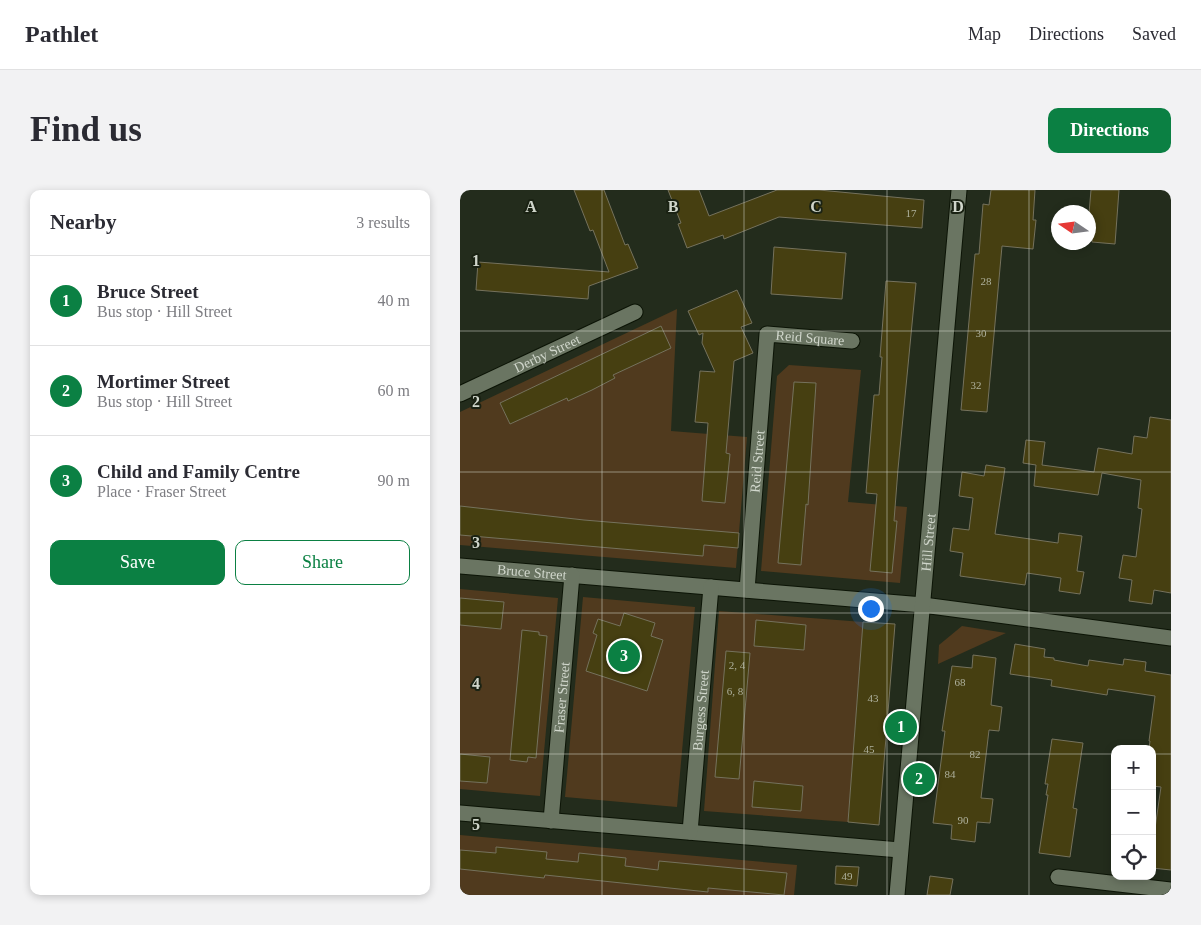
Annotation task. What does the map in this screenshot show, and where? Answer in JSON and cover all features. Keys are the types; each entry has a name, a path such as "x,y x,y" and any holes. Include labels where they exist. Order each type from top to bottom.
{"street":[{"name":"Hill Street","path":"897,895 917,662 924,605 958,190"},
{"name":"Derby Street","path":"460,394 635,312"},
{"name":"Reid Square","path":"767,334 852,341"},
{"name":"Reid Street","path":"747,590 767,334"},
{"name":"Bruce Street","path":"460,566 924,605 1171,638"},
{"name":"Fraser Street","path":"551,820 572,575"},
{"name":"Burgess Street","path":"690,832 711,587"},
{"path":"460,813 900,850"},
{"path":"1058,877 1171,890"}],"shaded area":[{"path":"677,309 671,431 747,437 736,568 460,545 460,412"},
{"path":"789,365 861,370 848,502 907,507 900,583 761,571 777,376"},
{"path":"460,589 558,598 540,796 460,789"},
{"path":"583,597 695,607 677,807 565,797"},
{"path":"719,611 863,622 848,822 704,811"},
{"path":"962,626 1006,633 938,664 939,645"},
{"path":"460,835 797,865 794,895 460,895"}],"building":[{"path":"574,190 604,190 625,245 628,244 638,268 589,286 588,299 476,290 478,262 609,272 593,230 590,231"},
{"path":"668,190 699,190 709,216 777,190 819,190 924,200 922,228 779,217 724,239 723,235 687,248 678,224 681,223"},
{"path":"991,190 1035,190 1033,220 1036,220 1033,249 1002,246 987,412 961,410 975,254 979,254 983,204 989,205"},
{"path":"1091,190 1119,190 1115,244 1096,242 1096,205 1090,205"},
{"path":"774,247 846,253 842,299 771,294"},
{"path":"886,281 916,283 898,469 894,521 897,521 892,573 870,571 877,494 866,493 874,395 879,395"},
{"path":"737,290 752,323 741,327 753,353 734,361 726,453 730,454 725,503 702,501 708,423 695,422 700,371 715,372 702,343 703,333 699,335 688,311"},
{"path":"661,326 671,348 613,375 615,378 592,390 568,401 567,398 510,424 500,403"},
{"path":"794,382 816,383 808,505 806,504 801,565 778,563"},
{"path":"1150,417 1171,420 1171,593 1154,590 1152,604 1129,601 1132,580 1119,578 1123,555 1136,557 1142,509 1138,508 1141,480 1102,473 1098,495 1034,486 1036,465 1023,463 1026,440 1045,442 1042,465 1094,472 1098,448 1132,454 1134,436 1147,438"},
{"path":"986,465 1005,468 995,534 1058,543 1059,533 1082,536 1077,571 1084,572 1080,594 1059,591 1061,578 1027,573 1025,585 960,576 963,553 950,551 953,528 969,530 973,498 959,496 962,472 984,476"},
{"path":"460,506 584,520 739,533 738,548 704,545 703,556 460,535"},
{"path":"460,598 504,602 501,629 460,625"},
{"path":"624,613 655,623 651,636 663,640 647,691 586,671 597,635 593,633 598,619 620,626"},
{"path":"756,620 806,625 804,650 754,646"},
{"path":"863,622 895,624 879,825 848,822"},
{"path":"522,630 539,632 539,635 547,636 536,758 528,757 527,762 510,760"},
{"path":"1015,644 1045,649 1044,657 1054,658 1054,660 1088,666 1089,660 1123,665 1124,659 1146,662 1145,671 1171,675 1171,870 1156,868 1156,821 1161,787 1156,786 1156,745 1150,745 1149,741 1155,696 1108,689 1107,695 1051,686 1052,680 1010,674"},
{"path":"726,651 750,653 739,779 715,777"},
{"path":"973,655 996,658 991,705 1002,707 999,731 989,730 981,798 993,799 990,823 977,822 975,842 951,839 952,825 933,823 945,731 942,731 952,666 972,668"},
{"path":"1052,739 1083,743 1073,808 1077,809 1070,857 1039,853 1048,795 1046,795 1048,784 1045,784"},
{"path":"460,754 490,757 487,783 460,781"},
{"path":"754,781 803,786 801,811 752,807"},
{"path":"496,847 547,852 546,859 578,862 579,853 626,858 625,866 658,870 659,861 787,873 784,895 708,888 708,892 545,875 544,878 460,869 460,850 496,853"},
{"path":"836,866 859,867 857,886 835,884"},
{"path":"930,876 953,879 950,895 927,895"}],"place":[{"name":"Child and Family Centre","path":"624,656"},
{"name":"Bruce Street","path":"901,727"},
{"name":"Mortimer Street","path":"919,779"}]}
